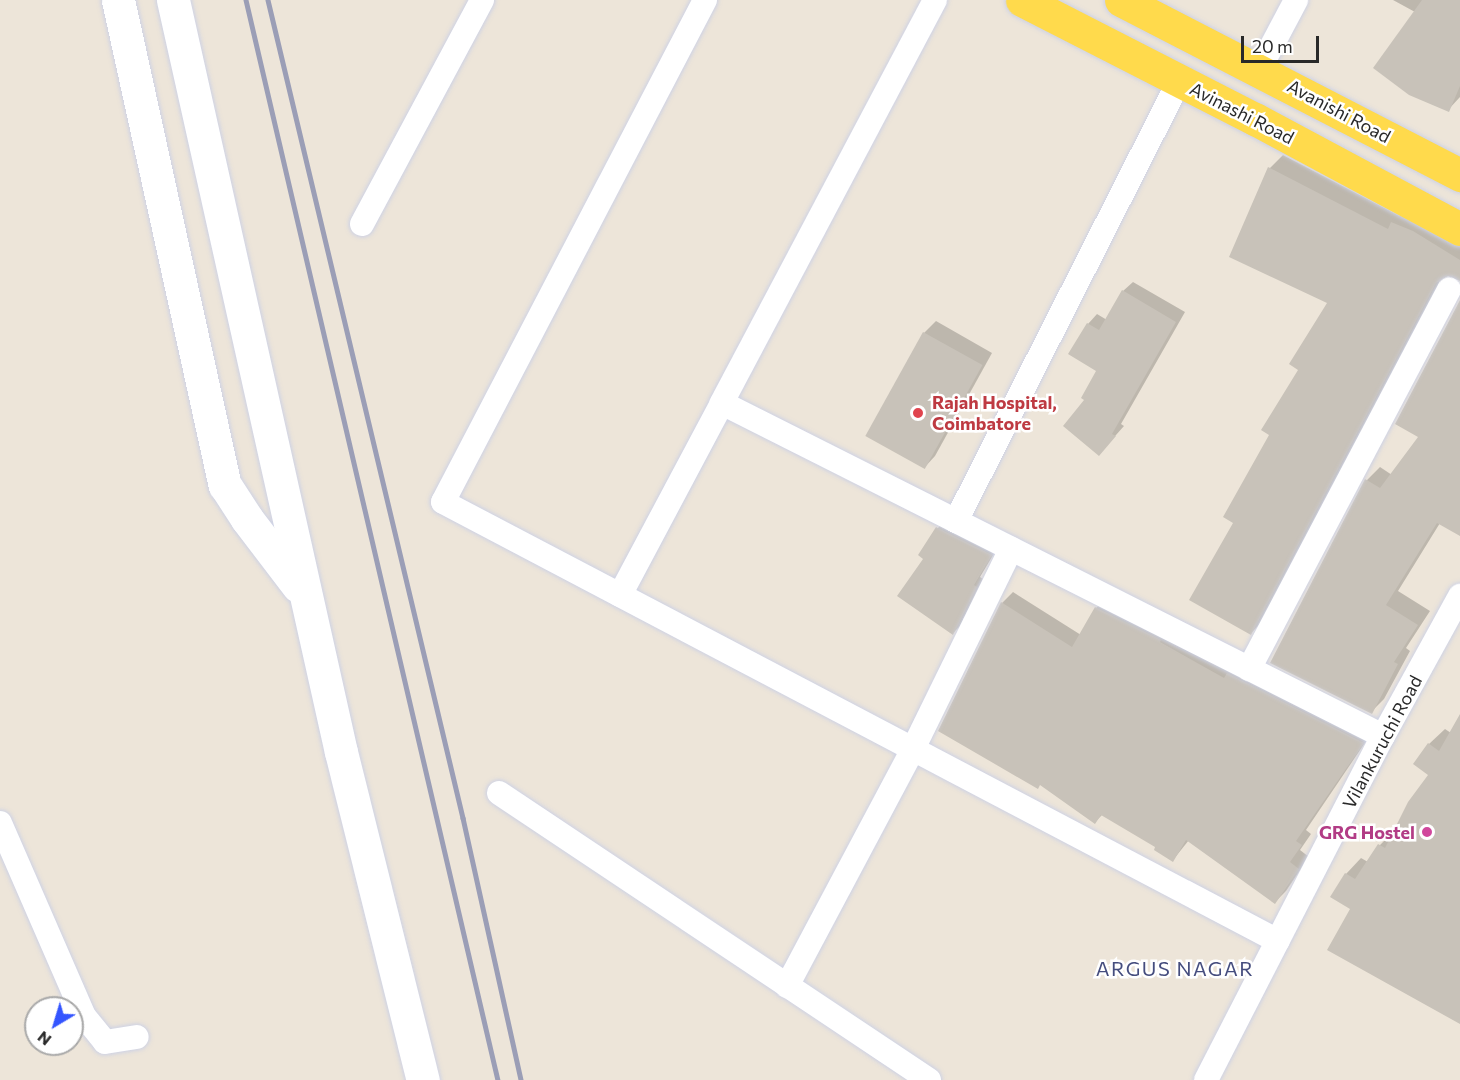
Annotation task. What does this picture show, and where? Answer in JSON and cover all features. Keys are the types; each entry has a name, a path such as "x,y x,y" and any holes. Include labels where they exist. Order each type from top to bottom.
{"main road":[{"path":"118,0 225,485 247,519 306,597"},
{"path":"173,0 341,752 423,1080"},
{"name":"Avinashi Road","path":"1022,0 1460,229"},
{"name":"Avanishi Road","path":"1120,0 1260,70 1460,175"}],"street":[{"path":"362,224 482,0"},
{"path":"705,0 443,502 1278,941"},
{"path":"620,595 935,0"},
{"path":"1260,70 1296,0"},
{"path":"956,522 1179,81"},
{"path":"1249,669 1449,290"},
{"path":"722,403 1383,736"},
{"path":"787,986 913,749 1011,549"},
{"name":"Vilankuruchi Road","path":"1206,1080 1383,736 1460,596"},
{"path":"499,794 929,1080"},
{"path":"0,823 84,1016 105,1042 136,1037"}],"building":[{"path":"1422,0 1460,0 1460,86 1449,112 1409,95 1373,68"},
{"path":"1268,167 1388,229 1391,222 1413,231 1460,260 1460,281 1448,276 1436,283 1251,635 1189,600 1233,523 1223,517 1269,435 1261,430 1298,370 1289,364 1327,303 1229,257"},
{"path":"1122,290 1176,322 1112,434 1116,436 1099,456 1063,426 1084,400 1081,398 1096,371 1068,354 1087,323 1099,330"},
{"path":"1460,300 1460,536 1437,523 1386,605 1418,625 1394,662 1398,664 1372,714 1270,663 1365,479 1380,488 1418,437 1395,424"},
{"path":"923,332 982,365 925,469 865,436"},
{"path":"936,527 992,555 974,585 977,587 953,635 897,596 923,559 918,555"},
{"path":"1001,602 1072,647 1095,607 1161,640 1160,642 1224,678 1227,673 1364,743 1296,841 1302,845 1290,862 1299,869 1275,904 1186,840 1173,862 1154,850 1155,847 1101,815 1095,824 1040,785 1038,789 938,731"},
{"name":"GRG Hostel","path":"1460,714 1460,1024 1327,950 1350,909 1330,897 1345,873 1355,879 1378,844 1385,848 1408,802 1428,775 1413,764 1428,743 1439,751"}],"railway":[{"path":"246,0 498,1080"},
{"path":"268,0 463,818 521,1080"}],"place":[{"name":"Rajah Hospital, Coimbatore","path":"918,413"},
{"name":"GRG Hostel","path":"1427,832"}],"district":[{"name":"ARGUS NAGAR","path":"1175,968"}]}
